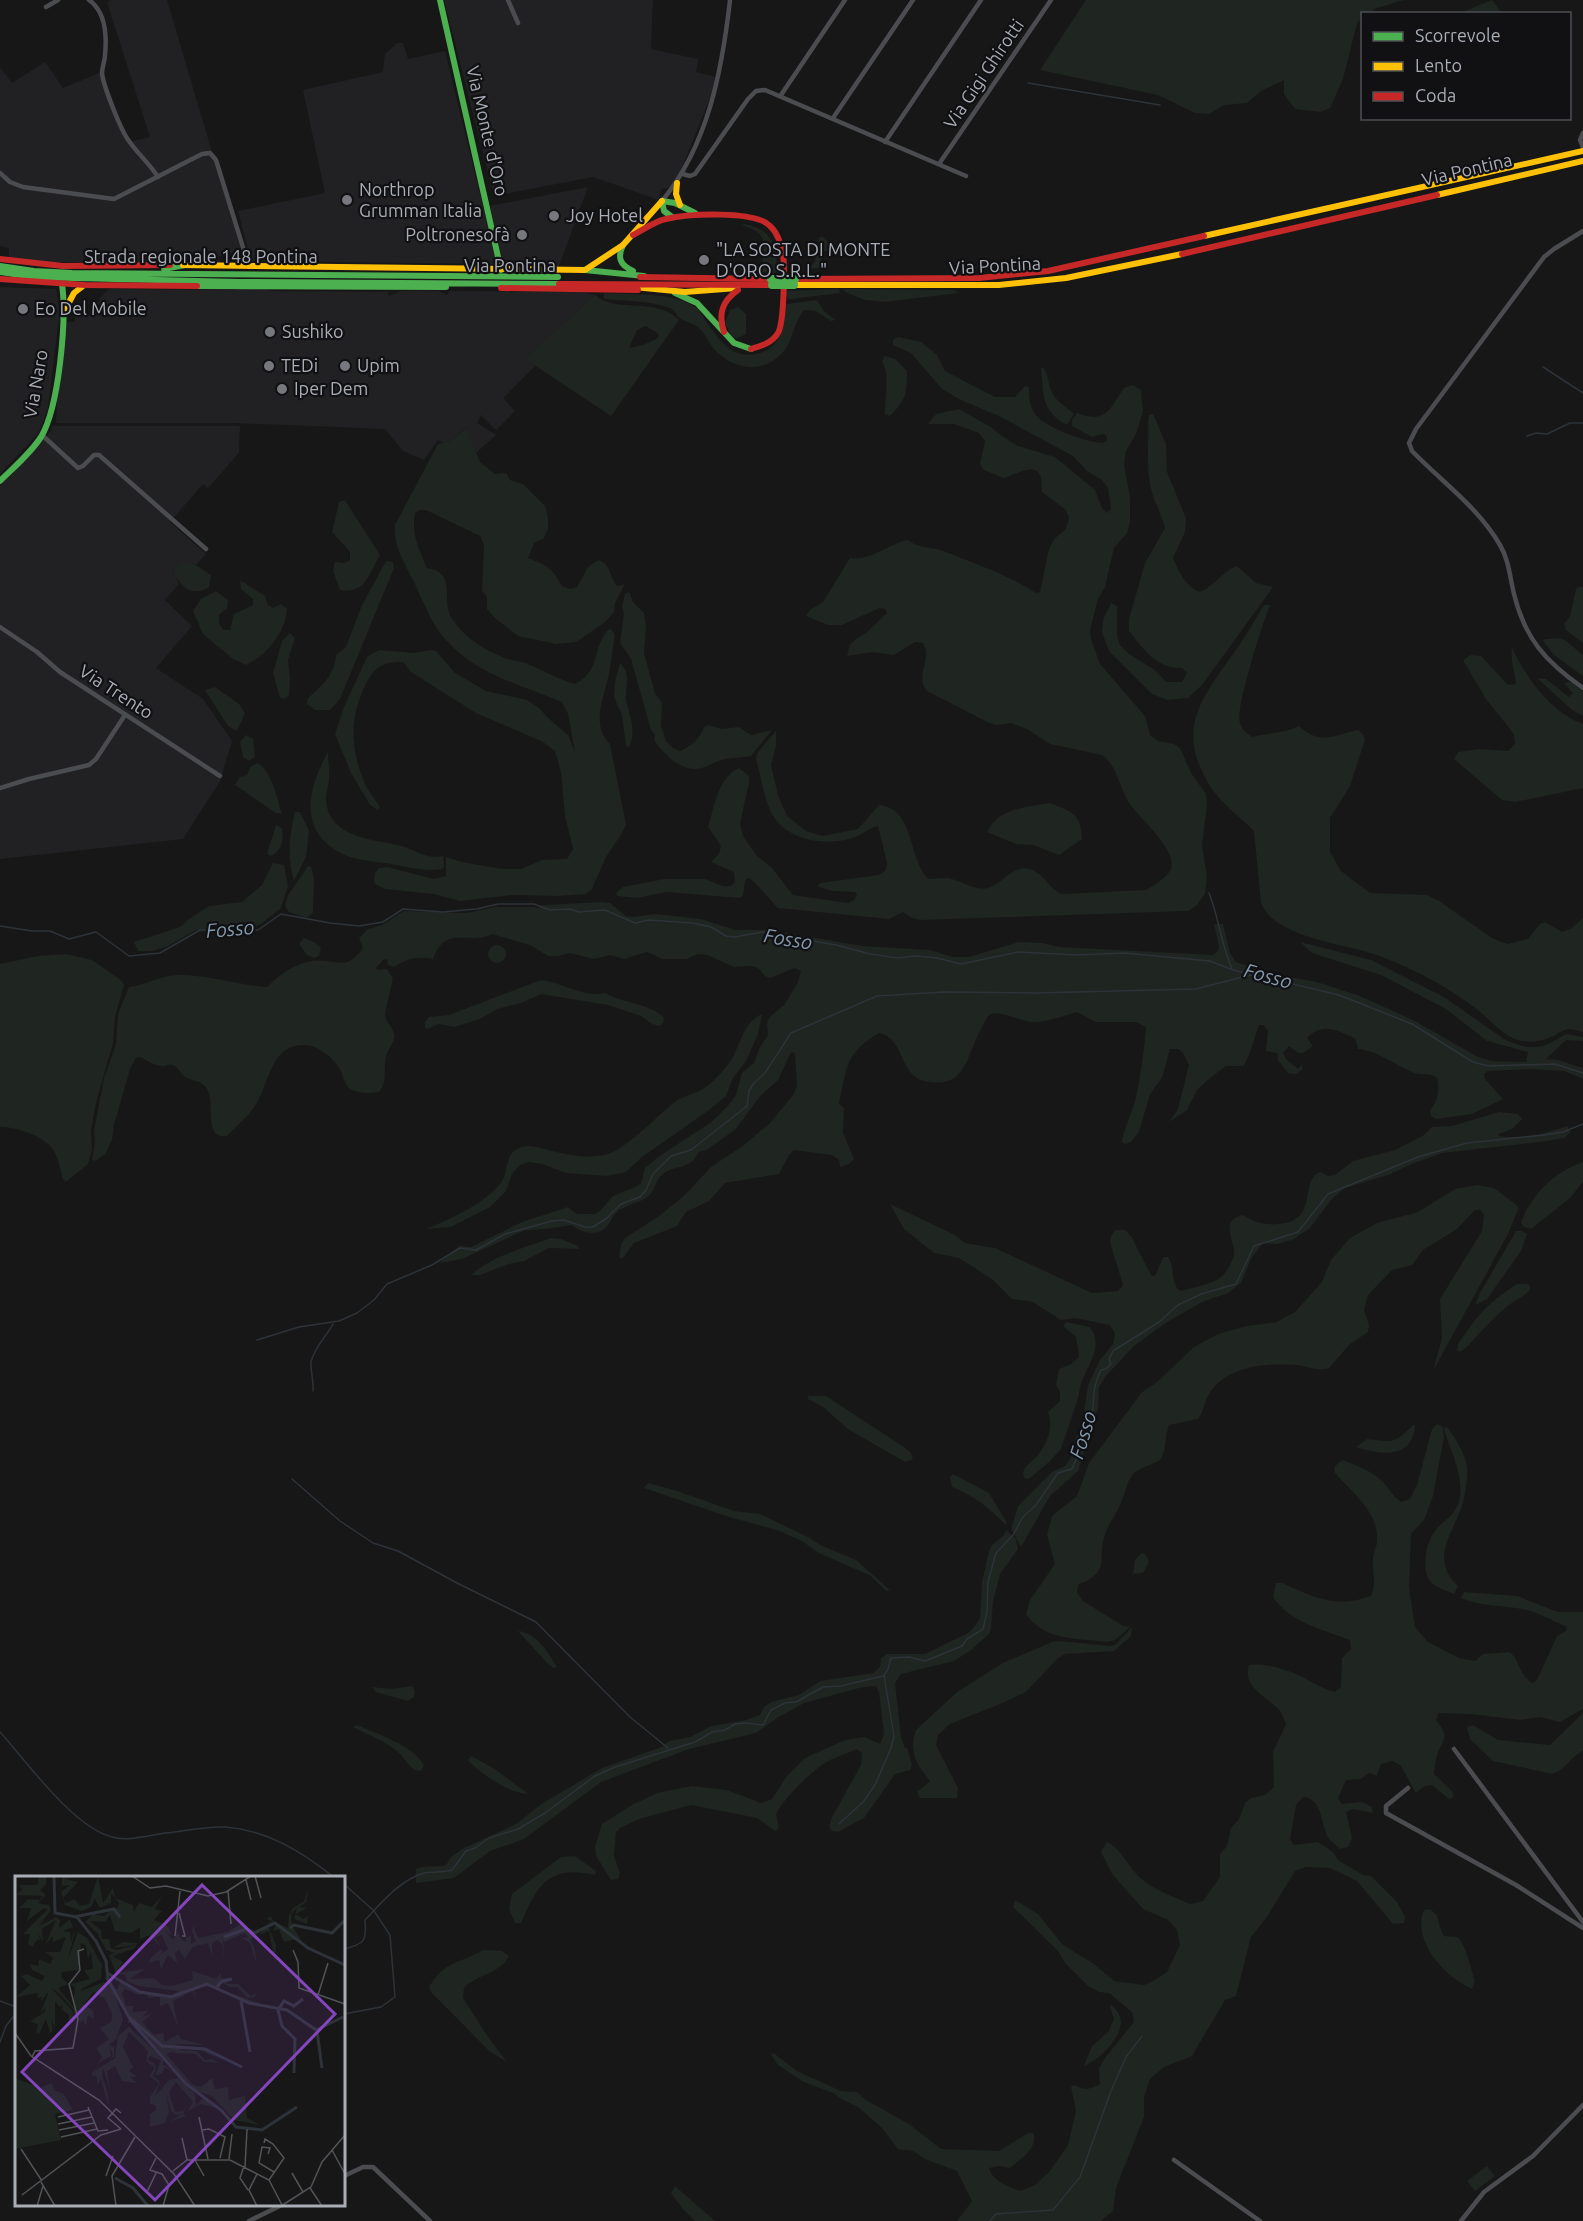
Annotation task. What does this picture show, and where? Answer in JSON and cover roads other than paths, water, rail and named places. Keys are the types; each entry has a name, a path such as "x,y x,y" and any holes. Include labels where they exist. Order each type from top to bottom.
{"main road":[{"name":"Via Monte d'Oro","path":"440,0 501,270"},
{"name":"Via Pontina","path":"795,282 979,278 1048,271 1583,149"},
{"name":"Via Pontina","path":"399,279 618,283 795,282 999,285 1066,278 1131,266 1583,161"},
{"path":"677,183 676,194 680,205"},
{"path":"662,201 680,205 698,214"},
{"path":"662,201 664,211 672,217"},
{"path":"585,270 623,245 662,201"},
{"path":"633,235 659,221 698,214 754,217 769,224 777,234 781,244 782,317 778,333 766,345 754,349 742,347 726,338 697,303 675,293"},
{"path":"623,245 619,256 621,264 654,278"},
{"name":"Via Pontina","path":"0,259 27,264 65,266 585,270 654,278"},
{"name":"Strada regionale 148 Pontina","path":"0,266 72,273 141,272 399,279"},
{"path":"141,272 185,266"},
{"name":"Strada regionale 148 Pontina","path":"0,272 34,277 239,282 399,279"},
{"name":"Via Pontina","path":"399,279 654,278 772,282"},
{"name":"Via Pontina","path":"0,279 85,285 456,287 653,291"},
{"path":"618,283 653,291 675,293 708,292 772,282"},
{"name":"Via Naro","path":"0,481 42,435 48,423 53,403 64,312 65,294 62,284"},
{"name":"Via Naro","path":"64,312 74,293 85,285"},
{"path":"726,338 720,320 721,309 729,296 743,288"}],"street":[{"path":"46,7 58,0"},
{"path":"89,0 99,10 104,26 105,51 102,72 124,134 158,177"},
{"path":"508,0 518,23"},
{"path":"662,201 682,174 711,105 718,82 730,0"},
{"path":"781,95 845,0"},
{"path":"832,118 913,0"},
{"path":"885,142 981,0"},
{"name":"Via Gigi Ghirotti","path":"939,164 1051,0"},
{"path":"682,174 691,176 696,174 751,95 763,90 781,95 966,176"},
{"path":"1583,133 1580,140 1583,149"},
{"path":"0,173 9,182 20,187 110,200 122,197 201,154 208,153 216,160 249,267"},
{"path":"1583,231 1544,257 1416,429 1409,443 1412,451 1486,524 1504,554 1519,611 1528,635 1549,661 1583,688"},
{"path":"42,435 78,468 94,455 99,455 206,549"},
{"name":"Via Trento","path":"0,627 37,652 60,672 220,776"},
{"path":"0,788 89,765 96,759 125,715"},
{"path":"1454,1749 1583,1922"},
{"path":"1408,1788 1386,1806 1386,1813 1516,1885 1583,1928"},
{"path":"1461,2221 1484,2192 1533,2156 1583,2105"},
{"path":"1174,2160 1260,2221"},
{"path":"345,2176 363,2167 373,2167 430,2221"},
{"path":"249,2221 282,2206"}],"waterway":[{"path":"1028,83 1160,105"},
{"path":"1543,367 1583,393"},
{"path":"1527,436 1536,433 1547,434 1570,423 1583,423"},
{"path":"1209,893 1232,969"},
{"name":"Fosso","path":"0,926 50,931 69,939 96,932 129,956 160,953 200,930 258,930 281,914 359,926 383,922 403,909 443,912 477,909 498,904 534,904 550,910 570,909 579,912 605,910 635,923 649,920 693,923 711,927 726,936 735,937 762,932 836,945 870,954 898,958 916,956 937,958 961,964 1018,952 1077,955 1124,953 1210,961 1233,970 1339,995 1412,1024 1473,1062 1488,1066 1555,1064 1583,1073"},
{"path":"257,1340 299,1327 339,1321 357,1313 374,1300 387,1284 432,1265 460,1248 476,1250 505,1234 552,1221 564,1220 585,1227 593,1227 607,1218 621,1204 640,1197 653,1174 671,1156 691,1150 747,1106 749,1091 765,1073 791,1033 877,996 943,992 1035,993 1196,989 1254,974"},
{"name":"Fosso","path":"884,1675 891,1658 909,1657 925,1661 962,1646 967,1639 983,1629 987,1612 988,1582 996,1553 1013,1535 1023,1517 1036,1505 1058,1473 1072,1469 1090,1425 1098,1378 1101,1370 1111,1364 1109,1359 1113,1351 1159,1322 1178,1305 1201,1294 1236,1284 1254,1246 1298,1232 1328,1194 1418,1157 1467,1143 1563,1132 1583,1124"},
{"path":"313,1391 311,1362 318,1346 333,1324"},
{"path":"292,1479 340,1521 373,1543 398,1551 536,1622 630,1717 668,1748"},
{"path":"839,1824 864,1801 876,1783 891,1748 894,1736 884,1675"},
{"path":"345,1949 363,1941 365,1920 392,1892 407,1881 424,1873 452,1870 466,1851 475,1848 489,1838 518,1829 545,1813 595,1776 615,1767 695,1742 712,1732 725,1730 735,1724 763,1725 771,1710 785,1703 796,1702 823,1687 841,1686 883,1676"},
{"path":"0,1732 52,1792 82,1821 97,1831 125,1839 210,1827 241,1829 284,1844 310,1859 332,1876"},
{"path":"345,1885 374,1911 390,1935 395,1997 381,2007 345,2014"},
{"path":"0,2001 15,2007"},
{"path":"0,2042 6,2026 15,2014"},
{"path":"990,2221 996,2214 1053,2210 1080,2177 1111,2091 1126,2057 1142,2036"}],"place":[{"name":"Northrop Grumman Italia","path":"347,200"},
{"name":"Joy Hotel","path":"554,216"},
{"name":"Poltronesofà","path":"522,235"},
{"name":"\"LA SOSTA DI MONTE D'ORO S.R.L.\"","path":"704,260"},
{"name":"Eo Del Mobile","path":"23,309"},
{"name":"Sushiko","path":"270,332"},
{"name":"TEDi","path":"269,366"},
{"name":"Upim","path":"345,366"},
{"name":"Iper Dem","path":"282,389"}]}
